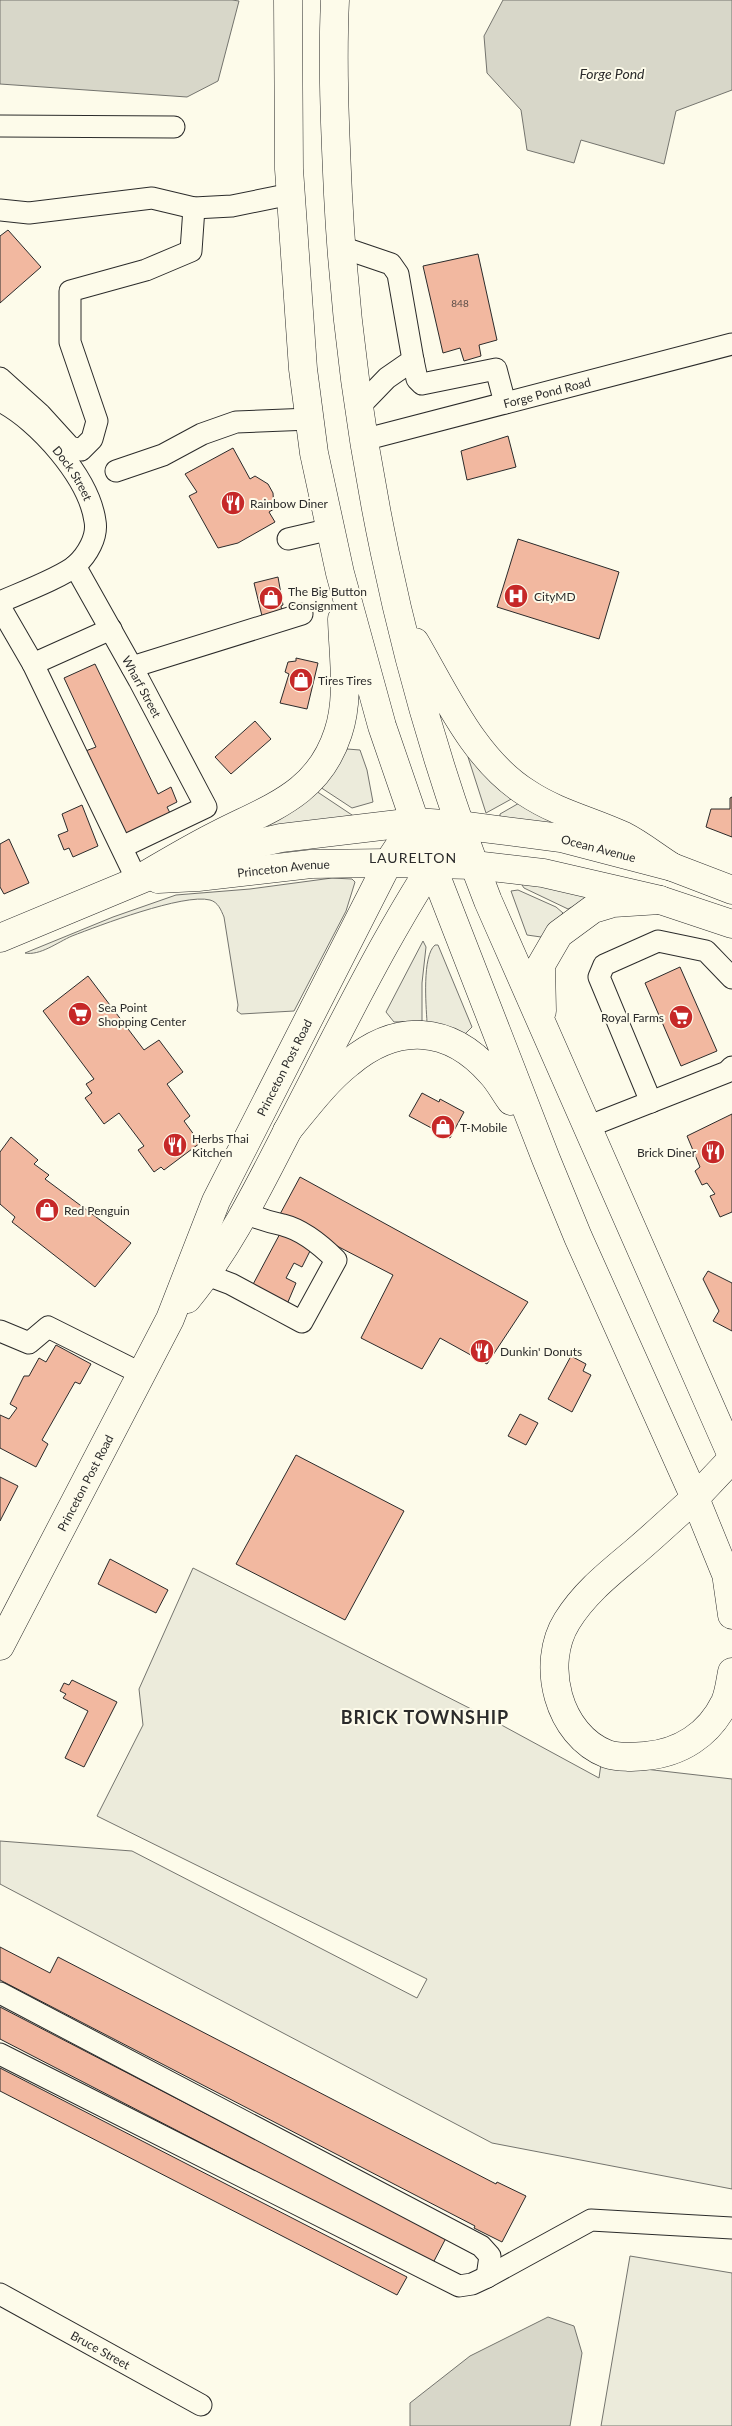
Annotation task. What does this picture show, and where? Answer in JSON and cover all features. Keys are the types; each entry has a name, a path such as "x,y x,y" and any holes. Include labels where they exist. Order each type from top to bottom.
{"main road":[{"path":"288,0 291,194 304,370 314,453 340,573 382,726 431,865 546,1160 729,1579 732,1615"},
{"path":"336,0 334,119 341,247 358,408 363,440 415,680 459,825 474,865 543,1028 732,1458 695,1498 594,1586 566,1622 556,1650 554,1678 563,1708 569,1721 578,1733 607,1754 629,1757 672,1752 692,1741 708,1727 726,1701 732,1672"},
{"path":"137,880 191,848 267,812 291,798 310,782 326,760 339,733 344,702 340,573"},
{"path":"400,616 462,721 482,751 507,777 526,793 568,815 625,837 672,867"},
{"name":"Princeton Avenue","path":"0,938 190,859 281,838 415,822 459,825"},
{"name":"Princeton Post Road","path":"3,1631 170,1320 216,1201 388,863 415,822"},
{"name":"Princeton Post Road","path":"170,1320 207,1275 245,1213 392,929 431,865 459,825"},
{"name":"Ocean Avenue","path":"459,825 561,838 672,867 732,890"},
{"name":"Princeton Avenue","path":"137,880 198,877 311,864 474,865"},
{"path":"474,865 543,873 660,900 732,924"},
{"path":"543,1028 540,993 541,965 559,934 593,909 613,903 660,900"},
{"path":"287,1131 316,1096 348,1063 379,1042 404,1034 424,1035 442,1038 464,1050 491,1073 546,1160"}],"street":[{"path":"0,126 174,127"},
{"path":"0,210 29,213 152,198 194,208 232,206 291,194"},
{"path":"0,378 40,414 70,447 81,450 92,439 96,421 70,342 70,291 146,270 192,251 194,208"},
{"path":"341,247 391,264 398,274 412,360 417,379 422,384 496,369 505,403"},
{"name":"Forge Pond Road","path":"363,440 732,344"},
{"path":"358,408 387,378 412,360"},
{"name":"Dock Street","path":"0,401 30,423 69,464 82,483 95,521 95,533 90,547 75,566"},
{"path":"116,472 163,455 202,434 236,422 310,419"},
{"path":"288,540 331,529"},
{"path":"0,602 75,566"},
{"name":"Wharf Street","path":"75,566 132,667 206,808 180,822 122,847"},
{"path":"0,607 34,664 137,880"},
{"path":"132,667 302,614"},
{"path":"34,664 111,629"},
{"path":"651,1102 599,978 604,964 658,941 706,951 732,978"},
{"path":"587,1127 728,1072 732,1067"},
{"path":"207,1275 231,1284 302,1322 336,1260 318,1242 284,1225 272,1225 245,1213"},
{"path":"0,1331 29,1343 48,1327 142,1374"},
{"path":"0,1993 481,2246 490,2256 487,2277"},
{"path":"0,2054 460,2286 487,2277 591,2220 732,2228"},
{"name":"Bruce Street","path":"0,2294 202,2405"}],"shaded area":[{"path":"347,749 360,750 367,770 373,802 352,808 320,787"},
{"path":"475,754 515,797 486,813 468,757"},
{"path":"316,791 358,819 265,831 263,824"},
{"path":"521,802 554,821 553,828 500,823 500,814"},
{"path":"332,878 352,879 355,882 346,911 294,1011 241,1014 237,1011 238,1005 224,917 217,904 210,900 181,901 141,912 72,936 43,951 25,953 113,917 176,895 250,889"},
{"path":"520,882 589,889 589,899 568,909 524,888"},
{"path":"518,890 556,907 563,913 541,937 527,935 511,891"},
{"path":"423,941 426,947 422,983 422,1021 394,1022 386,1012"},
{"path":"435,945 438,945 472,1027 464,1035 439,1024 427,1022 426,970 428,959"},
{"path":"193,1568 483,1715 599,1778 601,1764 732,1779 732,2189 492,2143 0,1884 0,1841 132,1851 417,1998 427,1979 97,1816 143,1725 139,1689"},
{"path":"630,2256 732,2273 732,2426 601,2426"}],"water":[{"path":"0,0 239,1 218,81 187,97 0,84"},
{"name":"Forge Pond","path":"503,0 732,0 732,90 676,111 664,164 581,140 574,163 527,150 521,110 487,73 484,36"},
{"path":"548,2317 574,2326 582,2353 570,2426 410,2426 410,2403 470,2356"}],"building":[{"path":"8,230 41,267 0,303 0,236"},
{"path":"478,254 497,340 479,345 481,356 464,361 460,348 443,353 423,266"},
{"path":"508,436 516,467 467,480 461,451"},
{"name":"Rainbow Diner","path":"233,448 250,479 255,476 268,484 273,493 274,509 269,512 275,522 238,543 218,548 189,496 197,492 185,474"},
{"path":"518,539 619,572 599,639 497,607"},
{"name":"The Big Button Consignment","path":"278,577 283,605 281,606 282,612 262,616 254,583"},
{"name":"Tires Tires","path":"296,658 318,663 307,709 280,703 289,674 285,672 288,662 296,661"},
{"path":"95,664 158,794 171,787 177,802 167,807 170,813 125,840 83,752 96,747 64,678"},
{"path":"255,721 271,739 231,774 215,757"},
{"path":"732,797 732,837 706,827 711,809 730,809 730,798"},
{"path":"82,805 98,846 73,857 69,848 64,850 58,835 68,831 62,814"},
{"path":"9,839 29,883 4,894 0,887 0,844"},
{"name":"Royal Farms","path":"680,967 717,1051 681,1066 645,983"},
{"path":"88,976 144,1050 159,1040 183,1072 167,1084 190,1116 184,1121 200,1143 164,1170 161,1167 154,1172 138,1150 144,1146 119,1113 104,1124 85,1098 92,1093 86,1084 94,1079 43,1011"},
{"name":"T-Mobile","path":"422,1093 439,1102 440,1099 464,1112 450,1138 409,1116"},
{"name":"Brick Diner","path":"732,1114 732,1212 720,1217 710,1196 715,1194 707,1183 702,1185 695,1171 700,1167 687,1136"},
{"name":"Red Penguin","path":"11,1137 38,1160 34,1164 49,1175 45,1179 131,1243 95,1287 12,1222 15,1217 0,1204 0,1152"},
{"path":"300,1177 528,1302 487,1364 440,1338 422,1369 361,1338 393,1275 279,1216"},
{"path":"283,1228 313,1245 302,1267 294,1263 286,1278 296,1283 285,1309 250,1290"},
{"path":"708,1271 732,1283 732,1331 713,1321 719,1311 703,1279"},
{"path":"56,1345 91,1364 80,1384 75,1382 42,1440 48,1444 36,1467 0,1448 0,1415 9,1419 17,1408 10,1404 24,1376 29,1376 39,1358 46,1362"},
{"path":"571,1356 586,1364 583,1371 591,1375 572,1412 548,1399"},
{"path":"520,1414 538,1423 526,1445 508,1436"},
{"path":"296,1455 404,1511 345,1620 236,1564"},
{"path":"0,1477 18,1486 0,1521"},
{"path":"110,1559 168,1590 156,1613 98,1584"},
{"path":"72,1680 117,1702 84,1767 65,1758 88,1711 63,1698 66,1694 60,1691 64,1683 69,1685"},
{"path":"0,1947 50,1973 58,1957 496,2184 497,2182 526,2196 502,2242 474,2228 475,2226 0,1980"},
{"path":"0,2007 446,2238 433,2263 0,2039"},
{"path":"0,2068 407,2277 397,2295 0,2091"}],"place":[{"name":"Rainbow Diner","path":"233,503"},
{"name":"CityMD","path":"516,596"},
{"name":"The Big Button Consignment","path":"271,598"},
{"name":"Tires Tires","path":"301,680"},
{"name":"Sea Point Shopping Center","path":"80,1014"},
{"name":"Royal Farms","path":"681,1017"},
{"name":"T-Mobile","path":"443,1127"},
{"name":"Herbs Thai Kitchen","path":"175,1145"},
{"name":"Brick Diner","path":"713,1152"},
{"name":"Red Penguin","path":"47,1210"},
{"name":"Dunkin' Donuts","path":"482,1351"}],"district":[{"name":"LAURELTON","path":"413,857"},
{"name":"BRICK TOWNSHIP","path":"425,1717"}]}
